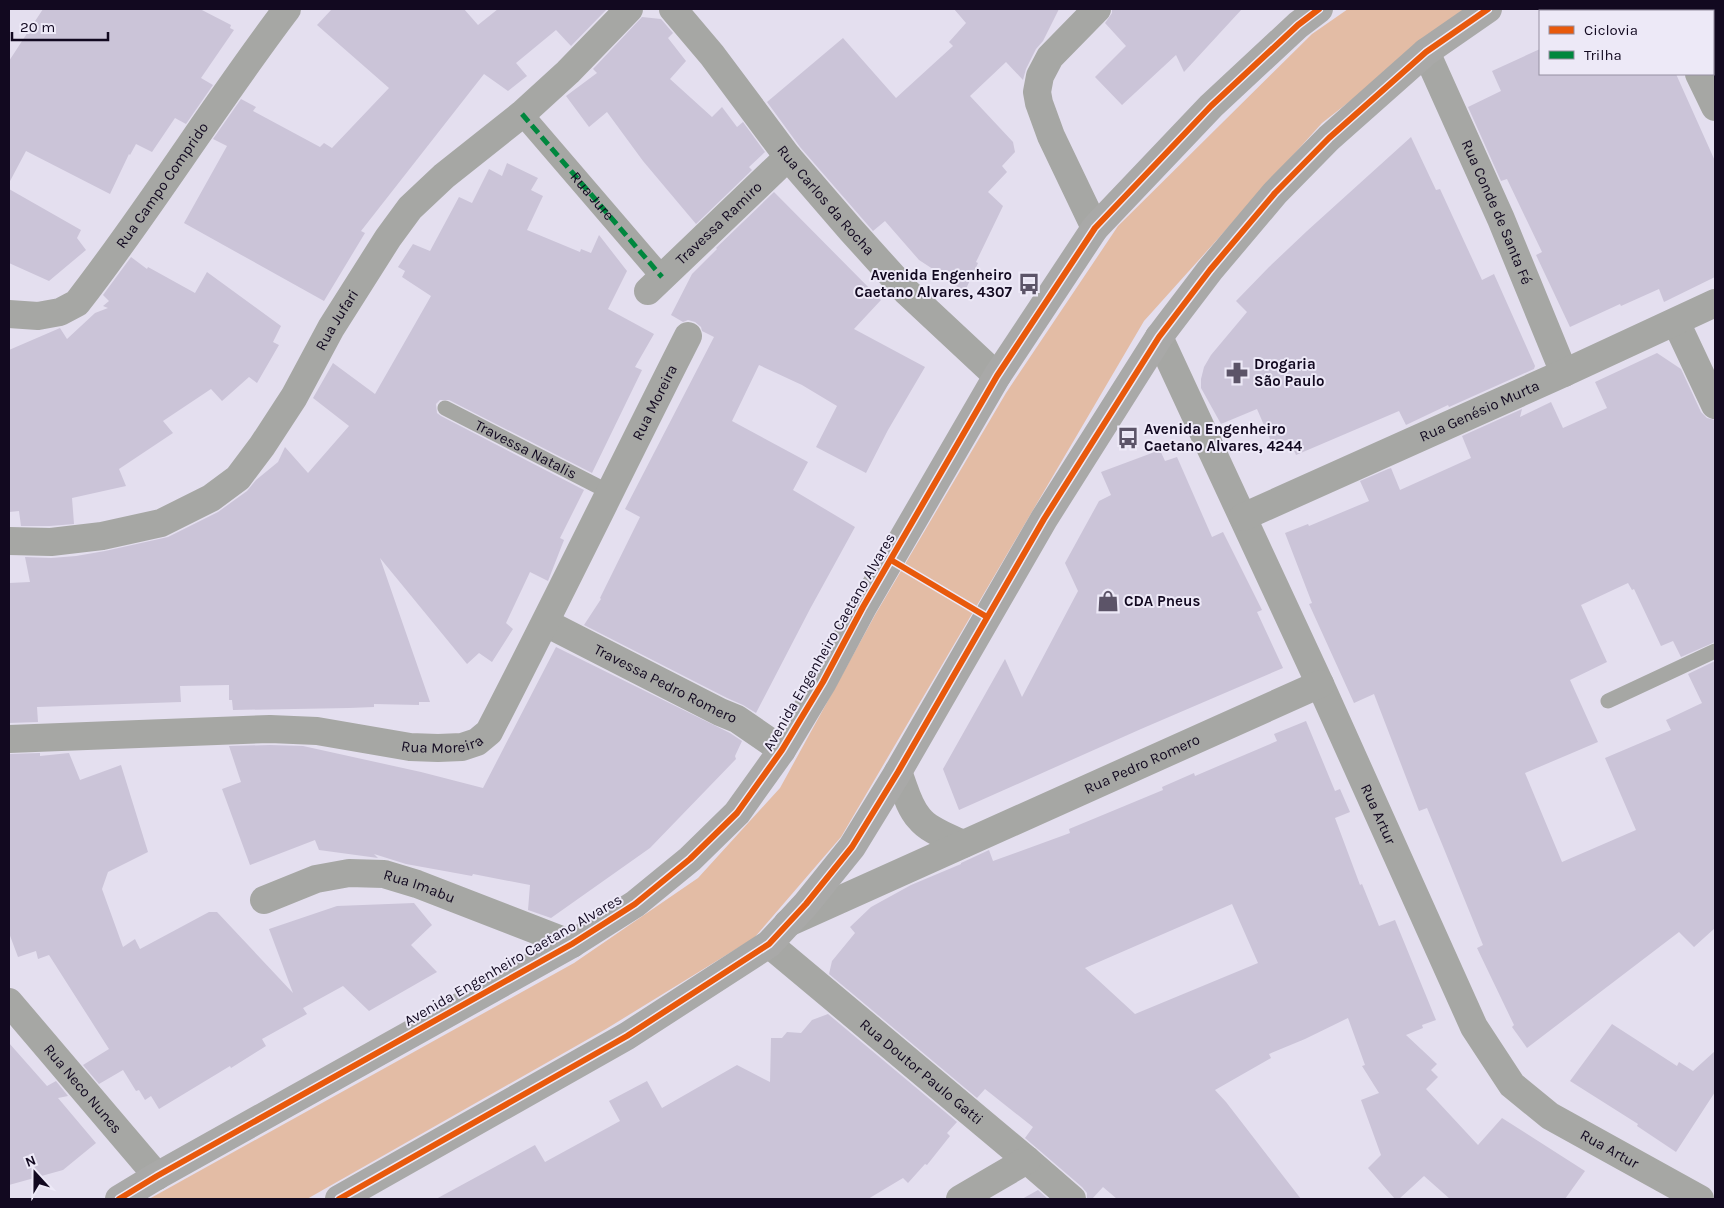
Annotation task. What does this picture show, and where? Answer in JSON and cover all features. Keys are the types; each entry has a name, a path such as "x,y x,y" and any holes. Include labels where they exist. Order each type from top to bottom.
{"main road":[{"name":"Avenida Engenheiro Caetano Alvares","path":"120,1199 157,1176 572,944 635,904 690,859 737,813 782,750 824,682 863,607 997,376 1095,228 1211,106 1298,25 1319,9"},
{"path":"338,1199 627,1036 769,944 852,847 898,772 1044,519 1159,337 1210,270 1275,193 1328,138 1426,52 1488,9"}],"street":[{"name":"Rua Campo Comprido","path":"9,314 38,316 60,312 77,303 168,178 235,78 287,9"},
{"name":"Rua Jufari","path":"9,542 51,542 102,536 161,523 211,498 238,478 262,446 294,397 331,328 388,238 410,208 444,176 522,114 568,72 629,9"},
{"name":"Rua Carlos da Rocha","path":"673,9 712,55 788,157 851,230 907,292 997,376"},
{"path":"1088,12 1050,57 1040,76 1037,92 1051,136 1095,228"},
{"name":"Rua Conde de Santa Fé","path":"1426,52 1502,219 1564,373"},
{"path":"1700,75 1715,107"},
{"name":"Rua Jure","path":"522,114 655,284"},
{"name":"Travessa Ramiro","path":"655,284 788,157"},
{"name":"Rua Genésio Murta","path":"1243,517 1715,303"},
{"path":"1676,322 1715,405"},
{"name":"Rua Moreira","path":"9,739 270,729 317,731 410,747 462,747 476,742 489,732 546,624 609,492 688,336"},
{"name":"Rua Artur","path":"1159,337 1320,684 1474,1027 1512,1085 1550,1116 1700,1199"},
{"name":"Travessa Pedro Romero","path":"546,624 720,712 738,719 782,750"},
{"name":"Rua Pedro Romero","path":"788,923 1320,684"},
{"path":"898,772 912,808 919,819 930,828 963,844"},
{"name":"Rua Imabu","path":"264,900 316,879 349,873 384,874 417,884 572,944"},
{"name":"Rua Doutor Paulo Gatti","path":"769,944 1072,1199"},
{"name":"Rua Neco Nunes","path":"9,1002 157,1176"},
{"path":"960,1199 1027,1160"}],"lane":[{"name":"Travessa Natalis","path":"444,408 609,492"},
{"path":"1608,701 1715,651"}],"shaded area":[{"path":"1348,9 1472,9 1418,48 1322,123 1144,321 841,837 754,938 606,1029 307,1199 149,1199 574,963 698,878 780,788 875,615 1006,393 1118,226 1312,34"}],"building":[{"path":"43,9 200,9 231,25 230,28 234,30 201,78 213,85 186,124 175,118 152,152 136,144 129,154 110,194 26,151 9,183 9,61"},
{"path":"332,9 464,9 478,25 498,9 607,9 571,46 556,30 516,63 527,76 508,91 484,74 361,231 365,233 324,301 184,223 227,146 213,139 241,99 256,107 253,111 320,147 324,143 332,148 389,88 317,25"},
{"path":"954,9 1059,9 1043,41 1036,49 1023,80 1006,62 970,96 1013,142 1015,152 1002,166 1007,172 988,192 1003,206 976,262 978,263 965,291 941,277 942,275 919,260 885,221 873,231 800,147 767,102 843,38 896,98 953,46 949,42 966,23"},
{"path":"1112,9 1242,9 1184,72 1176,55 1122,105 1095,77 1126,46 1105,23 1112,13"},
{"path":"642,17 661,19 673,33 668,38 686,61 670,79 712,117 722,107 737,127 743,122 765,152 749,167 752,170 696,224 643,161 607,112 589,127 566,96 597,73 593,69"},
{"path":"1539,49 1539,75 1676,75 1715,161 1715,277 1664,302 1659,289 1621,306 1620,304 1570,327 1536,255 1542,252 1507,179 1501,181 1468,107 1501,91 1492,71"},
{"path":"1411,137 1436,190 1440,189 1482,280 1494,274 1535,366 1534,369 1406,425 1399,411 1296,455 1289,439 1273,446 1257,409 1221,424 1201,388 1201,379 1204,367 1211,355 1247,312 1236,301 1307,231"},
{"path":"507,163 538,178 531,190 543,196 527,230 580,252 581,249 591,253 599,235 627,271 608,309 654,334 635,367 642,370 592,473 449,400 440,400 436,404 437,413 441,416 584,490 560,538 564,540 548,581 530,572 506,623 513,629 492,662 479,653 467,664 380,558 430,702 419,702 419,705 374,704 374,707 233,710 232,700 229,700 229,685 180,686 181,702 37,707 38,722 9,723 9,583 30,582 25,557 51,558 76,556 168,537 218,512 247,491 256,480 278,462 285,447 308,473 349,426 313,398 333,363 375,394 431,296 402,277 405,271 398,267 413,244 430,251 459,197 472,203 489,169 502,176"},
{"path":"9,189 81,230 77,238 86,250 49,281 9,263"},
{"path":"774,192 881,300 854,329 925,367 888,430 866,473 816,447 837,406 802,385 759,365 732,421 808,462 793,490 855,527 756,713 584,625 601,599 640,517 625,509 714,337 702,331 701,327 695,322 688,320 683,322 671,315 692,274"},
{"path":"131,257 147,269 148,267 195,293 207,272 281,326 273,342 279,345 257,383 249,377 222,401 211,389 163,421 173,433 119,469 126,486 72,498 74,524 21,526 19,511 9,512 9,350 60,328 67,339 95,313 108,308 103,306 109,301 103,295"},
{"path":"1657,353 1681,369 1701,412 1707,418 1715,420 1715,642 1681,657 1673,641 1661,646 1634,589 1632,590 1628,583 1581,605 1607,662 1570,680 1598,742 1525,773 1562,862 1636,830 1605,758 1671,730 1666,720 1702,703 1688,674 1715,661 1715,928 1694,947 1679,932 1527,1048 1512,1027 1514,1025 1477,948 1483,945 1427,808 1419,811 1374,694 1354,703 1309,604 1312,603 1285,533 1308,524 1309,526 1369,501 1360,481 1388,469 1391,468 1400,490 1471,458 1462,436 1522,409 1520,417 1551,402 1563,428 1607,408 1595,382"},
{"path":"1160,450 1165,461 1177,457 1212,537 1223,532 1262,610 1257,612 1283,668 959,810 943,769 1005,659 1022,697 1078,591 1065,563 1099,501 1111,495 1101,472"},
{"path":"556,647 730,733 742,741 735,756 736,759 650,848 551,918 528,910 530,885 406,864 374,854 378,858 319,850 315,840 250,865 222,789 241,782 229,746 303,746 483,788"},
{"path":"1306,721 1335,791 1340,789 1350,812 1335,818 1360,885 1362,884 1379,926 1395,920 1436,1020 1422,1025 1423,1028 1406,1035 1437,1064 1431,1070 1438,1077 1426,1089 1478,1145 1502,1118 1585,1171 1565,1199 1450,1199 1424,1176 1399,1199 1395,1199 1368,1168 1381,1155 1361,1100 1379,1093 1362,1066 1365,1065 1348,1018 1269,1054 1271,1058 1215,1090 1301,1199 1117,1199 1103,1187 1092,1199 1087,1199 1087,1193 1082,1187 1025,1138 1033,1127 985,1089 977,1098 829,974 832,961 855,933 850,927 871,907 911,885 989,850 993,861 1070,833 1069,829 1163,790 1162,787 1194,773 1195,776 1277,741 1274,734","holes":["1232,904 1258,963 1135,1014 1085,968"]},
{"path":"40,753 40,756 69,753 80,780 121,765 148,852 108,872 102,889 123,947 135,939 140,949 209,912 217,912 293,993 269,929 337,906 414,903 432,925 411,945 437,972 369,1011 343,986 303,1008 307,1014 262,1039 266,1046 159,1109 151,1096 145,1100 139,1090 136,1091 123,1070 99,1084 83,1065 109,1049 49,955 38,959 36,951 18,957 9,933 9,754"},
{"path":"828,1014 957,1122 947,1133 950,1136 927,1165 925,1164 908,1183 903,1178 868,1199 436,1199 535,1145 545,1162 620,1121 609,1101 647,1081 662,1108 737,1065 770,1082 771,1038 782,1038 787,1032 801,1033 812,1020"},
{"path":"1612,1024 1677,1066 1679,1062 1693,1071 1715,1051 1715,1092 1676,1152 1637,1126 1638,1124 1570,1081"},
{"path":"9,1043 47,1086 56,1081 68,1096 58,1098 96,1143 63,1170 9,1185"},
{"path":"1038,1190 1048,1199 1022,1199"}],"marked path":[{"path":"522,114 662,277"}],"cycle path":[{"path":"119,1199 572,944 635,904 690,859 737,813 782,750 823,682 863,607 997,376 1095,228 1211,106 1298,25 1319,9"},
{"path":"339,1199 627,1036 769,944 806,904 852,847 898,772 1044,519 1159,337 1210,270 1275,193 1329,138 1426,52 1488,9"},
{"path":"891,560 987,617"}],"place":[{"name":"Avenida Engenheiro Caetano Alvares, 4307","path":"1029,284"},
{"name":"Drogaria São Paulo","path":"1237,373"},
{"name":"Avenida Engenheiro Caetano Alvares, 4244","path":"1128,438"},
{"name":"CDA Pneus","path":"1108,601"}]}
